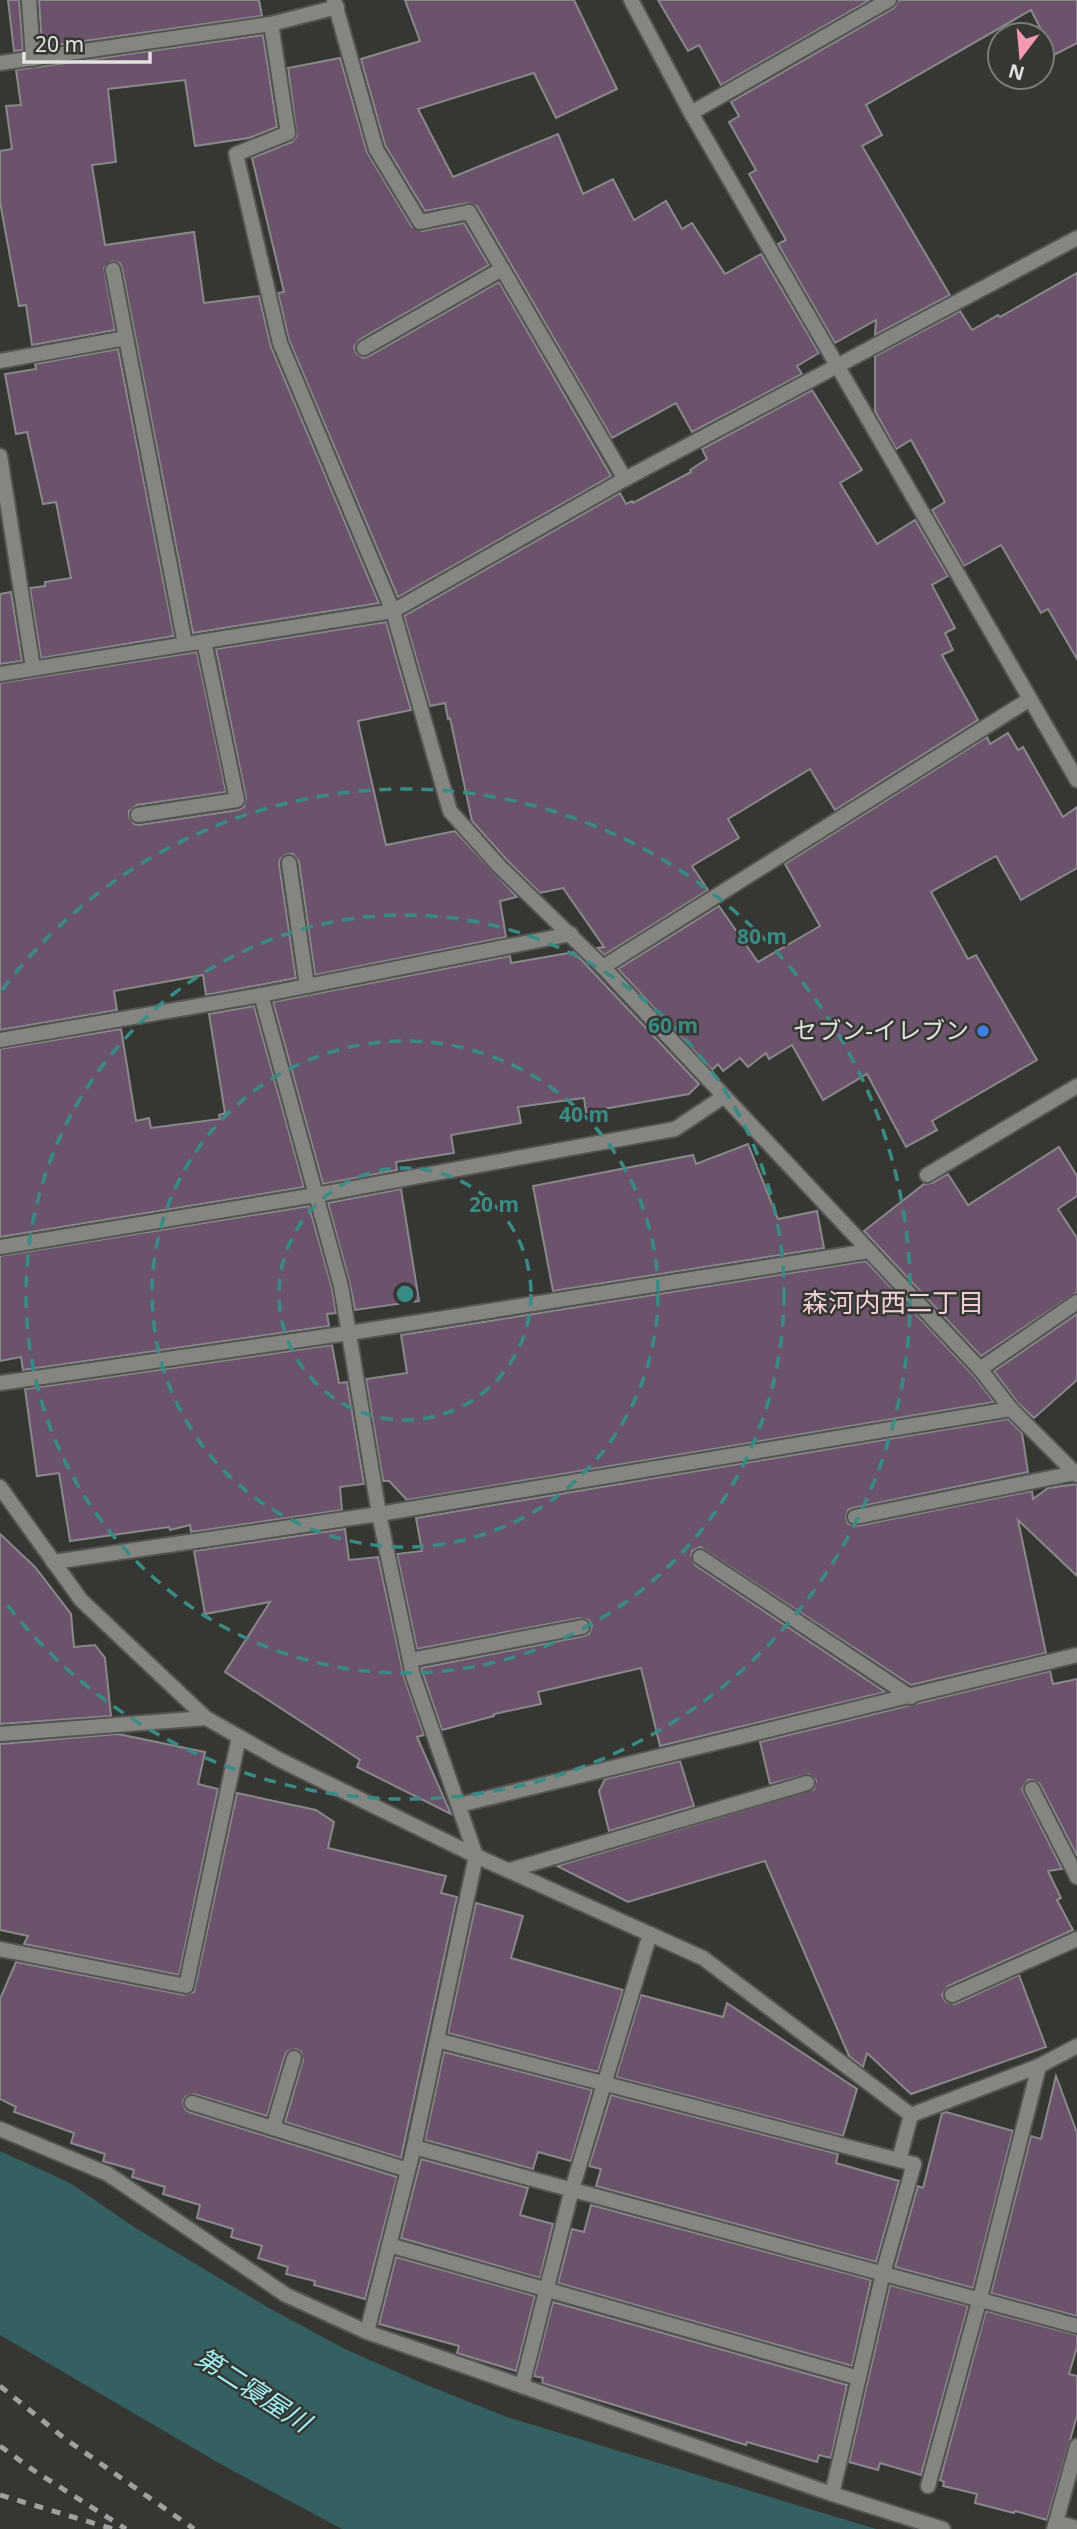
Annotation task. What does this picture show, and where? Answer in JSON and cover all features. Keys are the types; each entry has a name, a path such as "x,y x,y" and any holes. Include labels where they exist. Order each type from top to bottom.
{"street":[{"path":"29,0 33,59"},
{"path":"631,0 691,113 835,365 1077,780"},
{"path":"691,113 889,0"},
{"path":"0,63 271,24 336,3 376,149 420,222 469,212 625,479"},
{"path":"271,24 288,133 236,154 280,343 393,611 450,811 499,866 603,967 980,1369 1011,1409 1076,1474"},
{"path":"0,674 393,611 625,479 1077,238"},
{"path":"364,348 502,269"},
{"path":"113,270 185,644"},
{"path":"0,361 126,338"},
{"path":"0,456 33,668"},
{"path":"138,815 237,800 204,641"},
{"path":"603,967 1030,699"},
{"path":"289,863 307,986"},
{"path":"0,1040 261,995 570,934"},
{"path":"261,995 341,1286 379,1514 410,1660 476,1856 414,2147 367,2332"},
{"path":"927,1175 1077,1086"},
{"path":"0,1247 316,1195 675,1129 723,1097"},
{"path":"0,1383 869,1251"},
{"path":"980,1369 1077,1302"},
{"path":"53,1562 379,1514 1011,1409"},
{"path":"855,1517 1076,1474"},
{"path":"0,1487 81,1600 205,1718 280,1760 476,1856 702,1958 911,2115"},
{"path":"700,1557 911,1697"},
{"path":"410,1660 582,1627"},
{"path":"459,1805 1077,1655"},
{"path":"0,1734 205,1718"},
{"path":"0,1949 186,1986 239,1737"},
{"path":"510,1870 807,1783"},
{"path":"1032,1789 1077,1877"},
{"path":"523,2386 572,2189 650,1934"},
{"path":"952,1995 1077,1939"},
{"path":"437,2040 906,2162"},
{"path":"911,2115 1039,2066 1077,2046"},
{"path":"273,2128 294,2058"},
{"path":"928,2486 980,2298 1039,2066"},
{"path":"192,2102 408,2170"},
{"path":"832,2494 883,2273 906,2162 911,2115"},
{"path":"0,2129 108,2174 286,2295 367,2332 832,2494 943,2529"},
{"path":"414,2147 1077,2326"},
{"path":"389,2245 859,2378"},
{"path":"1077,2446 1055,2526 1077,2528"}],"water":[{"name":"第二寝屋川","path":"0,2151 70,2183 134,2227 269,2308 345,2349 422,2383 507,2417 876,2529 342,2529 224,2466 0,2335"}],"building":[{"path":"8,0 19,0 23,50 14,51"},
{"path":"39,0 259,0 262,16 42,47"},
{"path":"405,0 574,0 617,89 556,118 534,73 418,109 453,177 558,134 583,194 613,179 634,220 666,201 682,229 692,223 725,274 761,254 819,353 797,366 802,374 692,432 676,403 612,438 477,206 467,203 425,211 385,145 361,59 420,41"},
{"path":"658,0 870,0 721,85 699,45 688,51"},
{"path":"899,0 1077,0 1077,43 1056,54 1056,21 1037,21 1031,10 1012,21 986,21 986,36 866,105 882,135 862,146 950,295 875,335 876,320 835,343 778,244 786,240 749,174 756,170 729,122 739,116 731,102 894,8"},
{"path":"263,35 277,127 249,138 195,146 185,80 108,89 116,162 92,165 105,245 194,232 204,303 259,296 271,347 379,603 193,633 120,263 112,261 104,268 115,330 32,345 26,305 19,306 0,202 0,151 12,149 6,106 21,105 16,70"},
{"path":"340,58 367,152 412,227 422,231 464,223 489,265 359,340 354,347 356,353 363,358 369,356 499,282 611,476 398,597 289,340 278,293 284,292 252,158 292,142 297,136 288,68"},
{"path":"1077,273 1077,659 1048,609 1041,613 1001,545 964,566 932,510 945,502 911,440 896,449 875,411 875,356 960,311 972,330"},
{"path":"118,349 174,636 41,658 30,588 45,586 45,582 71,578 56,502 43,504 27,432 16,434 5,374 36,369 35,364"},
{"path":"812,390 862,470 840,483 877,544 915,520 948,576 932,585 955,628 945,633 953,650 942,655 978,720 835,810 810,769 728,819 739,838 692,866 708,890 604,955 597,948 604,947 563,888 540,893 472,821 450,718 448,719 445,703 430,706 404,616 620,493 626,504 632,501 633,503 691,472 690,470 707,459 702,449"},
{"path":"11,592 22,661 0,664 0,594"},
{"path":"386,622 411,710 358,721 386,845 455,831 517,897 500,901 506,937 315,975 299,862 293,854 287,854 280,859 279,864 296,978 206,995 203,975 114,991 117,1010 0,1030 0,683 197,652 226,792 137,805 129,811 129,817 134,824 139,825 238,810 244,807 246,798 216,649"},
{"path":"1008,733 1018,750 1023,747 1063,817 1077,807 1077,868 1021,900 996,856 931,892 968,959 976,955 1037,1060 932,1121 937,1130 906,1147 867,1074 823,1100 792,1045 769,1059 766,1053 748,1067 740,1058 723,1071 718,1064 712,1070 618,969 719,906 758,962 820,926 785,864 987,737 990,744"},
{"path":"574,952 699,1084 689,1094 586,1112 584,1098 518,1107 521,1123 451,1135 454,1153 396,1162 397,1170 323,1184 273,1002 510,956 511,963"},
{"path":"254,1006 304,1187 0,1237 0,1049 121,1029 136,1121 149,1118 151,1128 220,1119 219,1115 225,1113 209,1014"},
{"path":"748,1144 778,1219 817,1211 824,1248 553,1291 533,1186 693,1155 696,1164"},
{"path":"1059,1147 1077,1176 1077,1196 1058,1209 1077,1238 1077,1292 981,1356 864,1231 924,1184 932,1183 948,1174 968,1205"},
{"path":"401,1189 419,1301 355,1310 328,1203"},
{"path":"309,1206 332,1288 336,1313 327,1314 329,1326 23,1370 21,1357 0,1361 0,1256"},
{"path":"866,1261 973,1375 994,1402 407,1500 389,1481 383,1481 366,1379 407,1373 401,1335"},
{"path":"1077,1314 1077,1380 1034,1418 1018,1403 994,1371"},
{"path":"332,1345 339,1383 347,1382 364,1484 340,1487 342,1510 191,1532 190,1525 170,1530 169,1527 70,1541 59,1473 37,1476 25,1389"},
{"path":"1008,1419 1022,1433 1028,1472 853,1508 848,1510 846,1518 848,1524 857,1526 1032,1491 1033,1499 1048,1488 1077,1484 1077,1576 1018,1520 1046,1653 911,1685 700,1547 692,1551 695,1565 885,1692 660,1746 641,1668 538,1692 541,1704 494,1714 442,1730 421,1668 584,1636 589,1634 592,1626 589,1620 580,1618 417,1649 397,1554 422,1551 416,1518"},
{"path":"345,1529 349,1560 378,1557 404,1677 424,1735 417,1737 451,1814 357,1767 360,1760 225,1672 270,1602 205,1614 194,1551"},
{"path":"0,1534 35,1567 71,1614 74,1647 95,1645 105,1658 111,1716 0,1724"},
{"path":"1050,1671 1053,1684 1077,1679 1077,1856 1040,1784 1028,1780 1022,1789 1062,1869 1048,1871 1061,1898 1057,1900 1073,1930 948,1986 942,1995 946,2002 955,2004 1019,1975 1046,2047 911,2094 867,2053 863,2067 849,2056 765,1861 628,1902 557,1866 814,1789 816,1780 809,1774 770,1784 760,1742"},
{"path":"118,1734 205,1752 198,1784 218,1789 179,1975 24,1944 28,1936 0,1930 0,1744"},
{"path":"680,1761 694,1806 609,1831 599,1791 605,1779"},
{"path":"237,1793 316,1810 334,1822 328,1848 446,1876 441,1893 457,1897 401,2158 285,2122 303,2060 301,2052 296,2049 285,2055 267,2116 194,2094 186,2096 183,2101 189,2112 397,2177 365,2299 286,2274 288,2267 258,2258 262,2246 231,2237 233,2229 197,2218 200,2205 163,2194 165,2187 132,2177 134,2170 103,2161 105,2154 71,2143 74,2133 14,2112 16,2107 0,2099 0,1999 16,1962 184,1995 194,1992"},
{"path":"476,1903 523,1916 511,1958 623,1990 598,2072 448,2033"},
{"path":"641,1995 723,2017 727,2003 857,2089 843,2136 616,2077"},
{"path":"444,2052 592,2090 571,2161 538,2152 533,2169 425,2140"},
{"path":"1056,2076 1077,2133 1077,2316 991,2293 1031,2136 1041,2139"},
{"path":"611,2095 838,2154 836,2163 899,2181 876,2262 596,2186 601,2169 589,2166"},
{"path":"942,2113 1013,2131 973,2288 895,2267 918,2186 923,2188"},
{"path":"421,2159 528,2188 520,2215 553,2224 540,2278 401,2238"},
{"path":"591,2205 871,2280 852,2366 558,2283 572,2229 584,2232"},
{"path":"396,2257 535,2296 516,2371 457,2353 459,2346 379,2324"},
{"path":"890,2285 968,2306 921,2475 880,2463 878,2470 849,2462"},
{"path":"553,2302 847,2385 831,2458 819,2455 817,2462 747,2442 746,2445 542,2383 543,2378 534,2376"},
{"path":"986,2311 1077,2335 1077,2347 1069,2374 1077,2376 1077,2416 1047,2520 975,2503 977,2494 943,2486 944,2482 940,2480"}],"railway":[{"path":"0,2386 64,2438 194,2529"},
{"path":"0,2446 126,2529"},
{"path":"0,2495 113,2529"}],"place":[{"name":"セブン-イレブン","path":"983,1031"}],"district":[{"name":"森河内西二丁目","path":"893,1303"}]}
